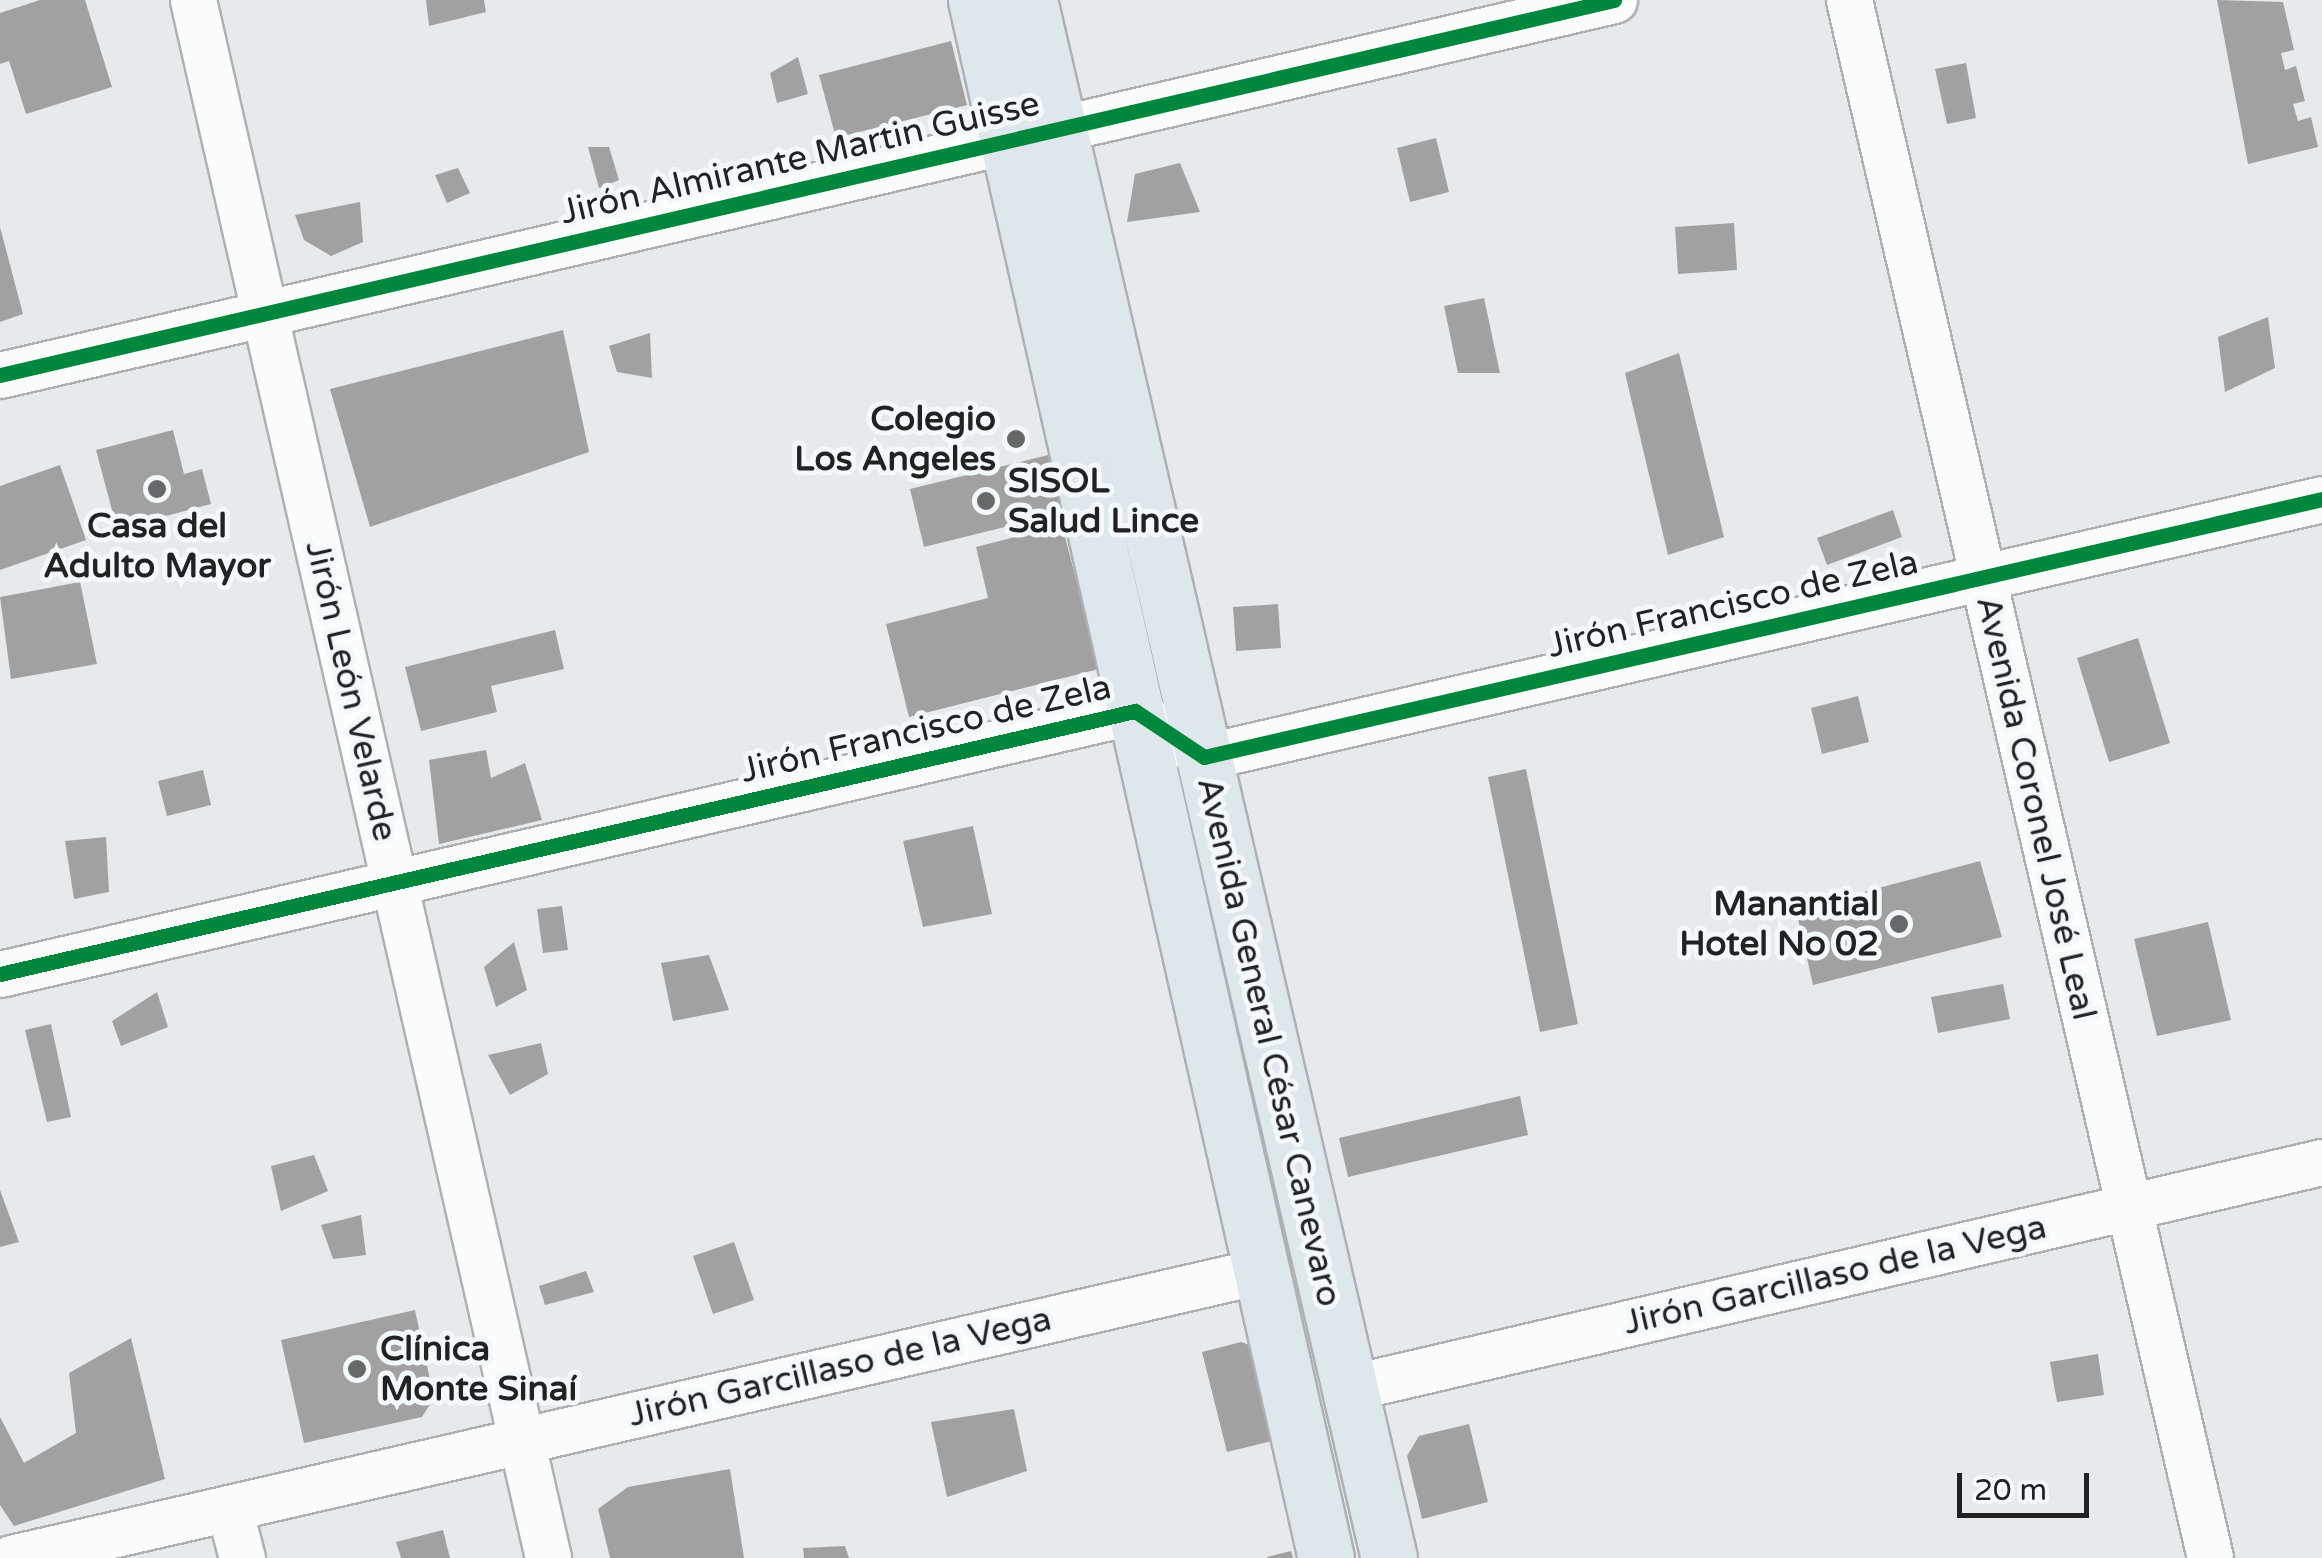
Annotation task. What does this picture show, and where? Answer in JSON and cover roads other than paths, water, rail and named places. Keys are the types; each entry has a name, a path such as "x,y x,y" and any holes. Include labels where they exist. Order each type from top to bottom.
{"main road":[{"name":"Avenida General César Canevaro","path":"976,0 1326,1558"},
{"name":"Avenida General César Canevaro","path":"1030,0 1389,1558"}],"street":[{"name":"Jirón León Velarde","path":"193,0 548,1558"},
{"name":"Jirón Almirante Martin Guisse","path":"0,374 1614,0"},
{"name":"Avenida Coronel José Leal","path":"1849,0 2210,1558"},
{"name":"Jirón Francisco de Zela","path":"0,974 1135,711 1204,756 2322,499"},
{"name":"Jirón Garcillaso de la Vega","path":"1349,1388 2322,1162"},
{"name":"Jirón Garcillaso de la Vega","path":"11,1558 1260,1271"},
{"path":"229,1508 242,1558"}],"place":[{"name":"Colegio Los Angeles","path":"1016,439"},
{"name":"Casa del Adulto Mayor","path":"157,489"},
{"name":"SISOL Salud Lince","path":"986,501"},
{"name":"Manantial Hotel No 02","path":"1899,924"},
{"name":"Clínica Monte Sinaí","path":"357,1369"}]}
